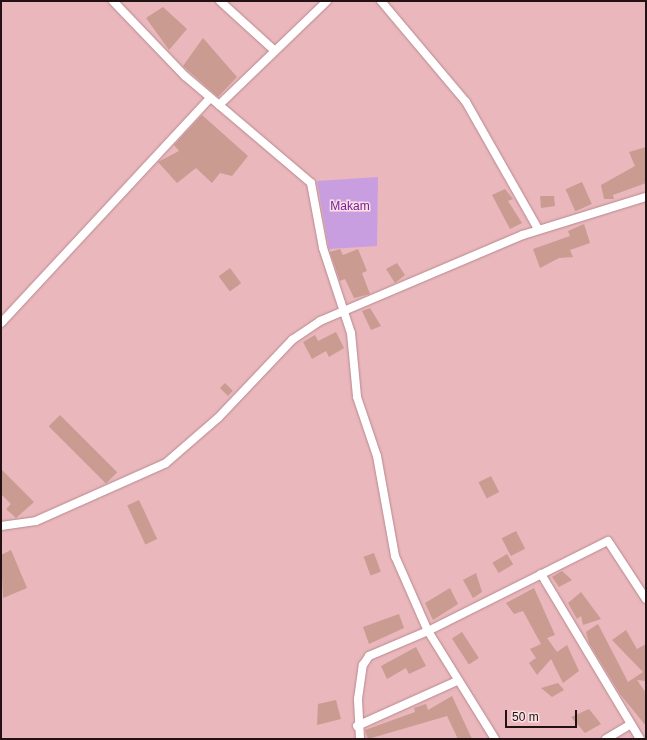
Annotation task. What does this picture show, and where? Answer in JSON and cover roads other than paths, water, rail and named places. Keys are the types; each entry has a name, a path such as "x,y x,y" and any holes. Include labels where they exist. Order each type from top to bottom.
{"street":[{"path":"113,1 161,54 210,98 311,183 323,248 345,308 353,346 357,397 377,456 395,556 428,631 457,681 495,739"},
{"path":"220,1 274,51"},
{"path":"219,105 327,1"},
{"path":"381,1 466,102 538,229"},
{"path":"1,323 210,98"},
{"path":"1,526 36,521 166,463 218,418 292,340 345,308 538,229 646,197"},
{"path":"360,739 357,726 365,661 428,631 608,540 646,599"},
{"path":"542,574 640,739"},
{"path":"357,726 457,681"},
{"path":"606,739 631,724"}],"park label":[{"name":"Makam","path":"350,207"}]}
